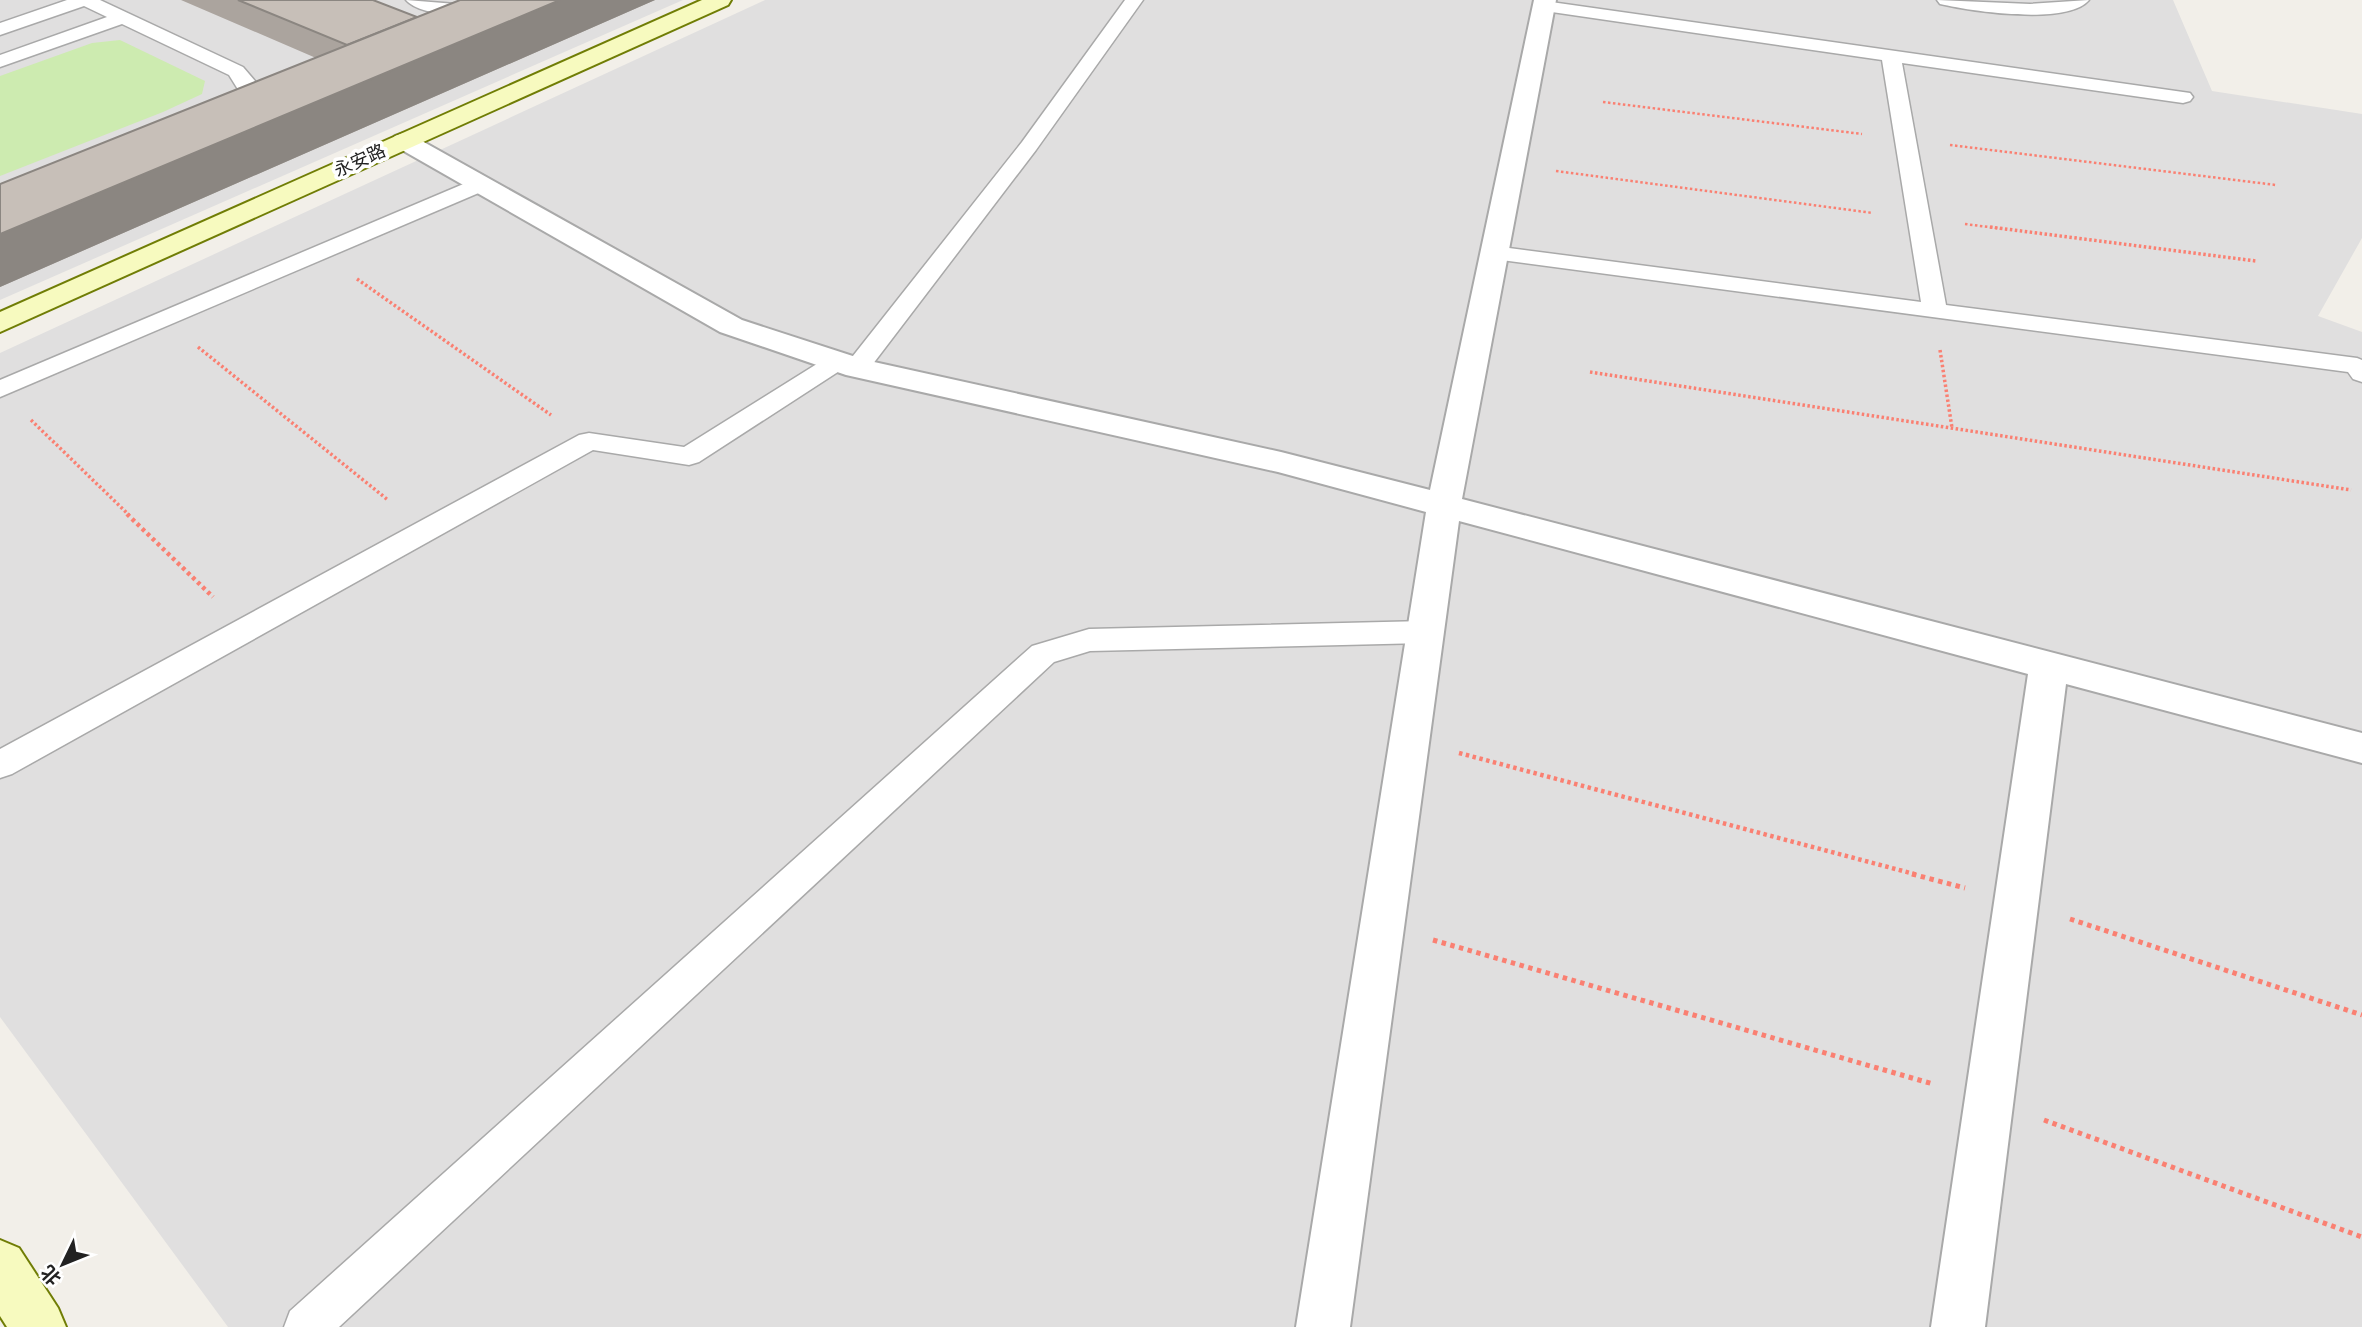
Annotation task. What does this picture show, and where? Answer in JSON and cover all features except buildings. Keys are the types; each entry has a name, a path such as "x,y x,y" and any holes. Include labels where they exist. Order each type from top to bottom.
{"street":[{"name":"永安路","path":"0,323 720,0"},
{"path":"1323,1327 1444,505 1545,3"},
{"path":"404,141 731,326 847,365 1281,462 2362,748"},
{"path":"1958,1327 2049,666"},
{"path":"0,1267 39,1327"}],"lane":[{"path":"0,29 85,0 236,71 245,81 249,92 234,105 195,120"},
{"path":"415,0 440,9 462,10 498,0"},
{"path":"0,765 589,441 689,456 847,365 1029,146 1134,0"},
{"path":"1946,0 1970,5 2038,8 2080,0"},
{"path":"1545,3 2183,97"},
{"path":"0,61 122,18"},
{"path":"1891,55 1935,311"},
{"path":"0,389 480,184"},
{"path":"1494,253 2360,369"},
{"path":"306,1327 1043,654 1088,640 1425,632"}],"path":[{"path":"320,253 589,441"},
{"path":"1935,311 1952,428"},
{"path":"164,319 427,531"},
{"path":"1590,372 2351,490"},
{"path":"30,419 246,630"},
{"path":"1409,740 2016,901 2362,1015"},
{"path":"1382,926 1990,1100 2362,1237"}],"shaded area":[{"path":"0,0 683,0 0,300"},
{"path":"765,0 2173,0 2212,91 2362,114 2362,238 2318,316 2362,332 2362,1327 228,1327 0,1017 0,353"}],"green space":[{"path":"120,40 205,81 202,94 0,176 0,76 92,43"}]}
